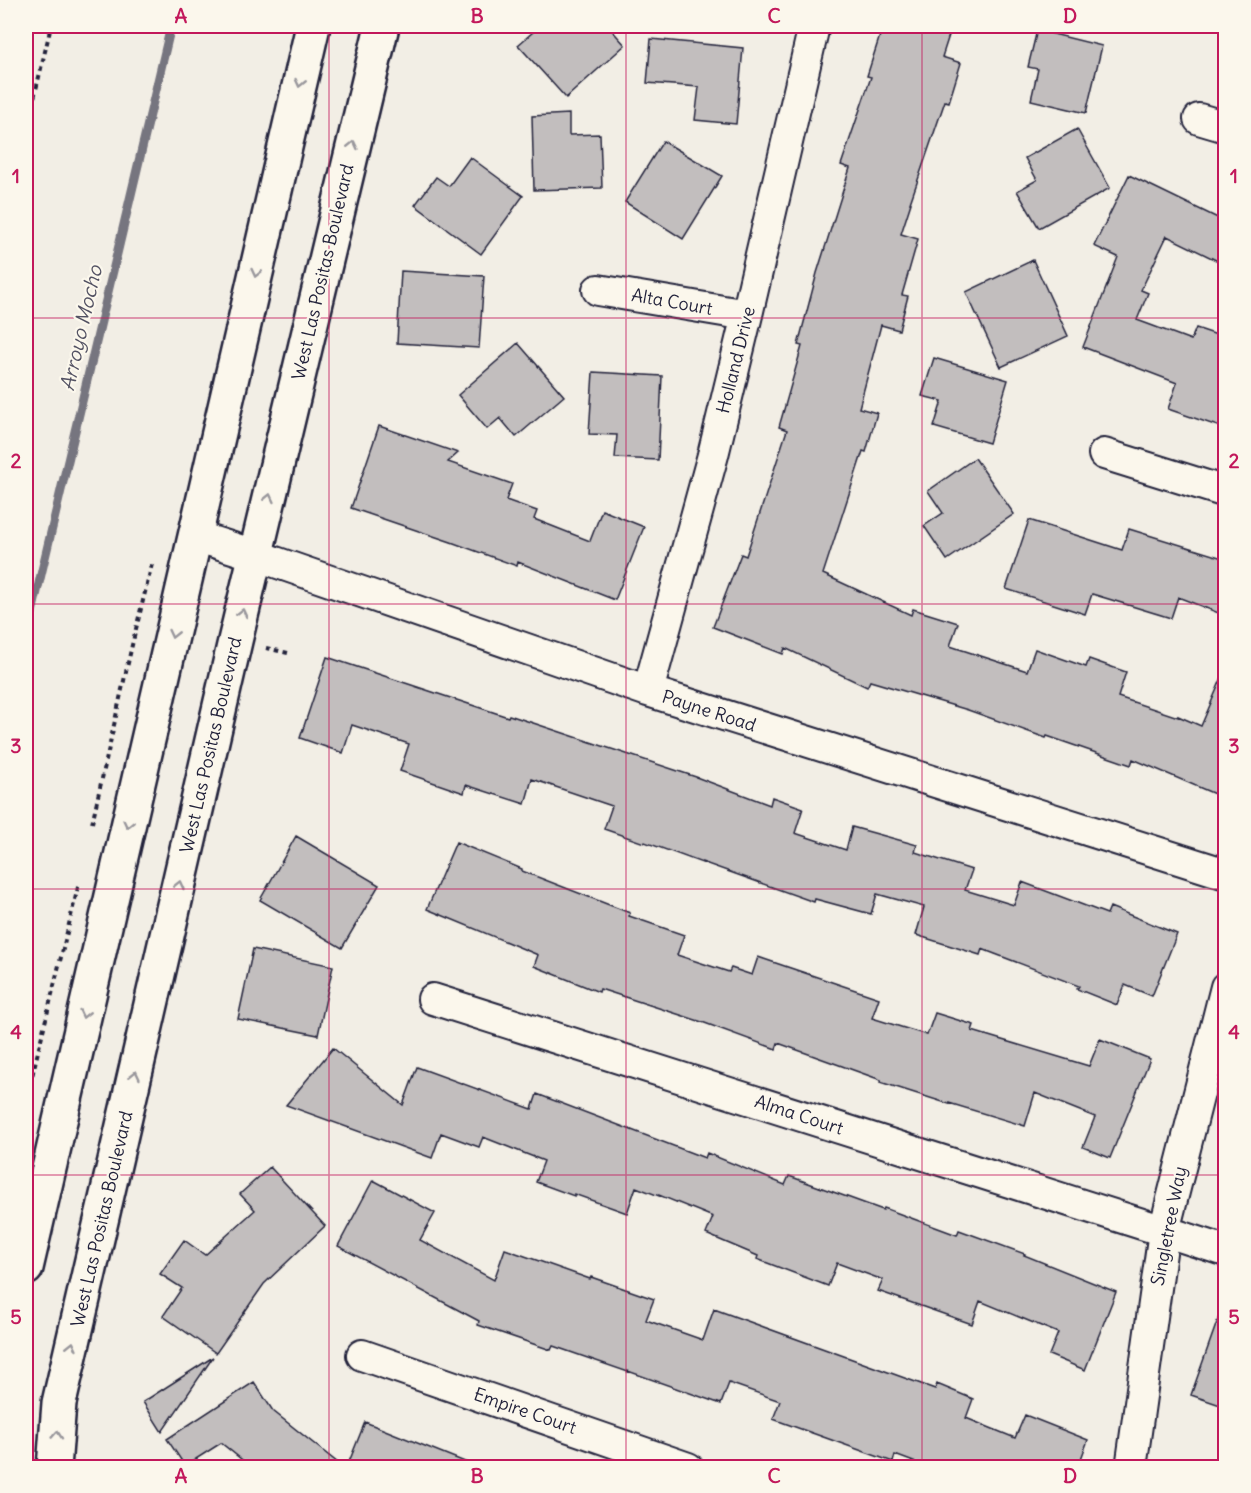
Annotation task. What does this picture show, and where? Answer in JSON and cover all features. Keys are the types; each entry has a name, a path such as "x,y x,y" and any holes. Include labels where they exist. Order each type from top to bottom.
{"main road":[{"path":"26,1268 313,26"},
{"name":"West Las Positas Boulevard","path":"54,1467 59,1403 255,555 382,26"}],"street":[{"name":"Holland Drive","path":"648,692 713,455 814,26"},
{"name":"Alta Court","path":"598,290 747,315"},
{"path":"1104,454 1226,492"},
{"name":"Payne Road","path":"195,536 648,692 1226,874"},
{"name":"Singletree Way","path":"1131,1467 1164,1230 1226,987"},
{"name":"Alma Court","path":"433,999 1226,1251"},
{"name":"Empire Court","path":"362,1355 688,1467"}],"path":[{"path":"26,132 51,26"}],"building":[{"path":"540,26 608,26 625,45 566,98 518,45"},
{"path":"883,26 952,26 942,57 961,63 949,102 945,101 901,234 918,239 902,295 908,296 899,330 881,325 859,408 877,413 866,452 863,451 823,574 911,615 913,609 958,623 950,646 1027,671 1035,649 1086,667 1089,659 1126,672 1118,697 1178,716 1201,726 1226,668 1226,777 1217,795 1133,759 1131,765 968,710 870,681 867,687 785,648 783,654 713,627 741,554 746,556 787,430 779,427 802,346 798,345 817,273 850,168 841,165 871,77 867,76"},
{"path":"1037,30 1102,46 1086,113 1031,100 1038,69 1028,67"},
{"path":"651,39 743,48 736,124 695,120 699,87 647,83"},
{"path":"569,114 569,135 600,134 602,188 534,190 532,116"},
{"path":"1077,129 1110,188 1039,228 1017,191 1037,180 1025,158"},
{"path":"663,141 722,176 683,239 625,202"},
{"path":"470,157 523,196 481,254 415,205 436,177 449,186"},
{"path":"1129,175 1226,222 1226,265 1167,236 1141,290 1148,293 1137,320 1191,340 1196,328 1226,338 1226,429 1168,409 1177,383 1083,347 1118,257 1094,246"},
{"path":"1033,260 1068,336 1001,367 966,292"},
{"path":"401,271 484,276 479,348 397,343"},
{"path":"518,343 564,396 516,437 500,418 487,429 458,395"},
{"path":"934,358 1008,380 989,443 934,427 942,401 922,396"},
{"path":"593,372 662,376 658,460 615,458 617,435 589,434"},
{"path":"379,426 458,453 448,462 512,484 506,500 537,511 534,519 590,541 602,510 644,527 615,600 518,562 517,566 351,508"},
{"path":"975,458 1014,514 947,560 924,526 943,513 928,491"},
{"path":"1029,520 1122,550 1129,529 1226,559 1226,616 1178,597 1171,618 1092,594 1085,614 1006,589"},
{"path":"327,657 696,777 770,805 772,797 803,808 795,833 846,850 852,827 917,845 915,852 972,870 965,890 1014,905 1022,882 1107,914 1110,907 1177,934 1152,996 1125,985 1117,1005 1077,989 1079,986 982,949 980,955 916,935 924,907 877,894 871,914 815,899 814,902 604,829 612,806 532,779 525,804 466,785 464,793 400,771 409,744 352,725 343,753 300,738"},
{"path":"296,836 379,885 342,948 260,900"},
{"path":"456,842 522,869 522,871 630,913 629,916 684,935 677,955 729,972 731,968 752,975 758,957 879,998 872,1018 927,1035 935,1013 974,1025 972,1031 1089,1066 1100,1039 1150,1059 1110,1158 1083,1147 1095,1117 1035,1093 1025,1126 880,1082 881,1080 778,1043 776,1049 600,989 599,992 534,966 538,955 427,909"},
{"path":"253,949 333,966 318,1035 238,1019"},
{"path":"333,1048 403,1105 417,1067 532,1109 537,1094 705,1158 707,1153 785,1185 789,1176 957,1235 959,1230 1025,1254 1116,1292 1085,1370 1049,1355 1058,1333 980,1301 972,1324 878,1291 883,1280 837,1263 828,1286 757,1259 758,1256 706,1234 713,1217 636,1187 627,1213 536,1182 544,1161 483,1137 479,1147 441,1133 432,1158 286,1105"},
{"path":"270,1167 325,1226 264,1284 216,1353 163,1316 182,1288 160,1274 184,1240 205,1255 255,1210 240,1194"},
{"path":"373,1180 435,1213 420,1240 494,1280 505,1249 654,1299 646,1320 703,1340 714,1309 935,1389 937,1384 973,1399 966,1418 1015,1438 1025,1415 1088,1440 1078,1467 927,1467 895,1455 893,1462 773,1419 780,1401 729,1383 721,1404 553,1346 551,1350 478,1325 479,1321 338,1246"},
{"path":"1222,1308 1226,1308 1226,1407 1191,1395"},
{"path":"213,1357 162,1432 143,1402"},
{"path":"254,1382 273,1411 343,1467 251,1467 221,1443 185,1466 167,1439"},
{"path":"365,1422 475,1466 475,1467 347,1467"}],"waterway":[{"name":"Arroyo Mocho","path":"26,638 171,26"}]}
